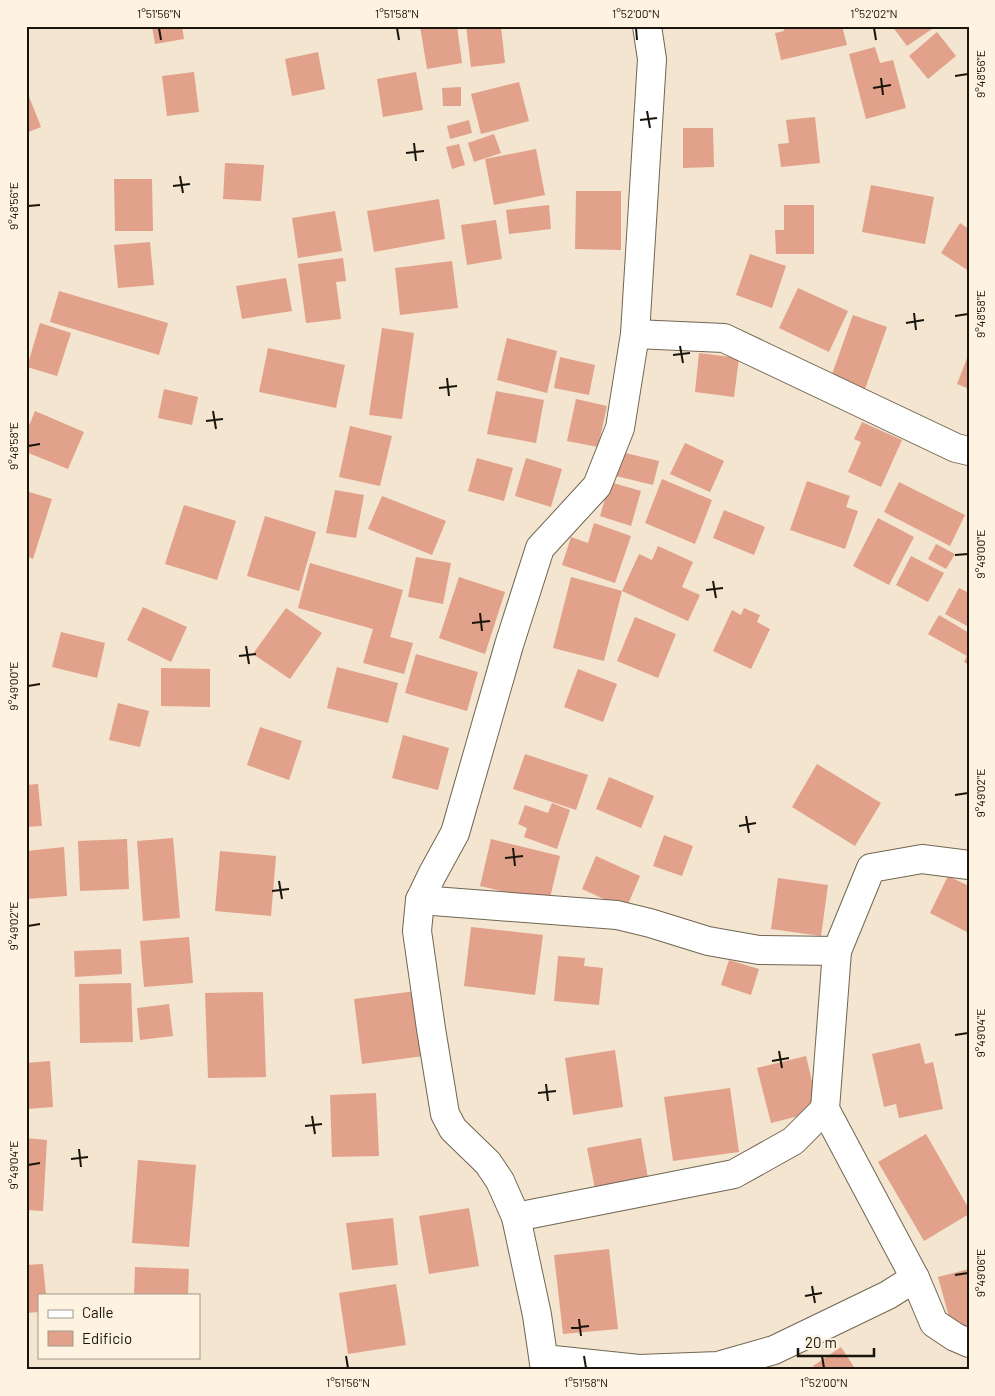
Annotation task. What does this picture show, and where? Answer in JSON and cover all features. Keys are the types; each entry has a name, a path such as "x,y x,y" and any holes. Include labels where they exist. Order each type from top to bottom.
{"street":[{"path":"646,26 652,58 635,334 620,428 597,486 540,548 509,645 455,832 420,900 417,931 444,1114 453,1129 488,1163 500,1181 516,1217 537,1315 545,1365 639,1369 718,1366 774,1350 888,1296 915,1278"},
{"path":"635,334 724,338 956,448 969,451"},
{"path":"969,865 922,859 870,868 837,951 826,1109 915,1278 934,1323 955,1337 969,1343"},
{"path":"420,900 617,915 708,941 759,950 837,951"},
{"path":"516,1217 734,1174 793,1141 826,1109"}],"building":[{"path":"152,26 182,26 184,39 155,44"},
{"path":"420,26 457,26 462,63 427,69"},
{"path":"466,26 501,26 505,63 471,67"},
{"path":"783,26 842,26 847,45 781,60 775,33 784,31"},
{"path":"892,26 930,26 932,29 907,46"},
{"path":"937,32 956,56 928,79 909,56"},
{"path":"875,47 880,63 893,60 906,108 866,119 849,54"},
{"path":"318,52 325,89 292,96 285,59"},
{"path":"194,72 199,112 167,116 162,76"},
{"path":"416,72 423,110 383,117 377,79"},
{"path":"519,82 529,121 481,134 471,94"},
{"path":"461,87 461,106 443,106 442,88"},
{"path":"26,89 41,127 26,133"},
{"path":"815,117 820,163 781,167 778,144 789,143 786,120"},
{"path":"469,120 472,133 450,139 447,126"},
{"path":"683,128 713,128 714,167 683,168"},
{"path":"494,134 501,153 474,162 468,143"},
{"path":"459,144 465,165 452,169 446,147"},
{"path":"536,149 545,195 494,205 485,159"},
{"path":"225,163 264,165 261,201 223,199"},
{"path":"114,179 152,179 153,231 115,231"},
{"path":"871,185 934,197 925,244 862,232"},
{"path":"576,191 621,191 621,250 575,249"},
{"path":"439,199 445,239 374,252 367,211"},
{"path":"549,205 551,229 509,234 506,210"},
{"path":"784,205 814,205 814,254 776,254 775,230 784,230"},
{"path":"335,211 342,251 298,258 292,218"},
{"path":"496,220 502,259 467,265 461,225"},
{"path":"960,223 969,229 969,271 941,253"},
{"path":"150,242 154,285 118,288 114,245"},
{"path":"750,254 786,266 772,308 736,295"},
{"path":"343,258 346,281 336,282 341,319 306,323 298,264"},
{"path":"452,261 458,308 400,315 395,268"},
{"path":"286,278 292,311 242,319 236,286"},
{"path":"798,288 848,311 829,352 779,328"},
{"path":"59,291 168,323 159,355 50,322"},
{"path":"853,315 887,327 865,389 831,377"},
{"path":"40,323 71,333 57,376 27,367"},
{"path":"382,328 414,333 402,419 369,415"},
{"path":"507,338 557,351 547,393 497,380"},
{"path":"268,348 345,365 336,408 259,392"},
{"path":"699,353 739,358 734,397 695,392"},
{"path":"969,353 969,389 957,384"},
{"path":"560,357 595,365 589,395 554,388"},
{"path":"164,389 198,397 192,425 158,418"},
{"path":"496,391 544,400 536,443 487,434"},
{"path":"576,399 607,406 598,447 567,441"},
{"path":"35,411 84,432 68,469 26,452 26,433"},
{"path":"862,422 902,440 881,487 848,472 861,442 854,439"},
{"path":"350,426 392,436 380,486 339,477"},
{"path":"685,443 724,461 710,492 670,474"},
{"path":"621,452 659,461 653,485 616,476"},
{"path":"477,458 513,468 504,501 468,491"},
{"path":"526,458 562,469 551,507 515,496"},
{"path":"662,479 712,500 695,544 645,523"},
{"path":"807,481 850,496 846,507 858,511 845,549 790,530"},
{"path":"610,482 641,491 631,526 600,516"},
{"path":"899,482 965,515 950,546 884,512"},
{"path":"335,490 364,495 356,538 326,533"},
{"path":"26,491 52,499 33,559 26,556"},
{"path":"382,496 446,521 432,555 368,529"},
{"path":"184,505 236,521 217,580 165,564"},
{"path":"724,510 765,527 754,555 713,538"},
{"path":"265,516 316,532 299,591 247,576"},
{"path":"878,518 914,537 889,585 853,566"},
{"path":"594,523 631,536 615,583 562,565 571,537 588,543"},
{"path":"936,544 955,554 946,569 928,559"},
{"path":"658,546 693,562 682,587 700,595 688,621 622,591 639,554 652,560"},
{"path":"911,556 944,573 928,602 896,585"},
{"path":"416,557 451,563 443,604 408,597"},
{"path":"310,563 403,590 390,637 413,643 404,674 363,663 373,629 298,608"},
{"path":"459,577 505,592 485,654 439,638"},
{"path":"571,577 622,591 604,661 553,648"},
{"path":"959,588 969,593 969,627 945,614"},
{"path":"143,607 187,627 171,662 127,640"},
{"path":"286,608 322,633 290,679 253,654"},
{"path":"744,608 760,615 757,622 770,629 751,669 713,651 732,610 741,615"},
{"path":"939,615 969,633 969,665 964,662 967,656 928,634"},
{"path":"635,617 676,634 658,678 617,661"},
{"path":"61,632 105,643 97,678 52,667"},
{"path":"416,654 478,672 467,711 405,693"},
{"path":"337,667 398,683 388,723 327,708"},
{"path":"161,668 210,669 210,707 161,706"},
{"path":"578,669 617,684 603,722 564,707"},
{"path":"118,703 149,711 140,747 109,740"},
{"path":"260,727 302,741 289,780 247,765"},
{"path":"403,735 449,748 438,790 392,778"},
{"path":"525,754 588,775 576,810 513,789"},
{"path":"817,764 881,803 855,846 792,807"},
{"path":"609,777 654,796 641,828 596,809"},
{"path":"38,784 42,826 26,827 26,785"},
{"path":"552,803 570,810 557,849 524,837 527,828 518,824 525,805 548,813"},
{"path":"664,835 693,846 682,876 653,866"},
{"path":"173,838 180,918 143,921 137,841"},
{"path":"127,839 129,889 80,891 78,841"},
{"path":"491,839 560,856 549,902 480,886"},
{"path":"64,847 67,896 26,899 26,851"},
{"path":"220,851 276,856 271,916 215,911"},
{"path":"596,856 640,876 626,909 582,889"},
{"path":"948,876 969,886 969,933 930,913"},
{"path":"778,878 828,885 821,936 771,929"},
{"path":"471,927 543,935 535,995 464,986"},
{"path":"189,937 193,983 144,987 140,941"},
{"path":"121,949 122,974 75,977 74,951"},
{"path":"558,956 585,958 584,966 603,968 599,1005 554,1001"},
{"path":"729,960 759,969 751,995 721,985"},
{"path":"131,983 133,1042 80,1043 79,984"},
{"path":"416,991 424,1056 362,1064 354,999"},
{"path":"263,992 266,1077 208,1078 205,993"},
{"path":"169,1004 173,1036 140,1040 137,1008"},
{"path":"920,1043 925,1064 933,1062 943,1109 899,1118 896,1104 884,1107 872,1054"},
{"path":"615,1050 623,1107 573,1115 565,1058"},
{"path":"806,1056 819,1111 771,1123 757,1068"},
{"path":"50,1061 53,1107 26,1109 26,1063"},
{"path":"730,1088 739,1152 673,1161 664,1097"},
{"path":"376,1093 379,1156 332,1157 330,1095"},
{"path":"926,1134 969,1209 969,1214 924,1241 878,1162"},
{"path":"26,1138 47,1140 43,1211 26,1210"},
{"path":"641,1138 649,1184 596,1194 587,1148"},
{"path":"138,1160 196,1165 189,1247 132,1243"},
{"path":"469,1208 479,1266 429,1274 419,1216"},
{"path":"393,1218 398,1265 352,1270 346,1223"},
{"path":"609,1249 618,1329 563,1334 554,1255"},
{"path":"43,1264 46,1294 38,1294 38,1312 26,1313 26,1265"},
{"path":"135,1267 189,1269 188,1294 134,1294"},
{"path":"969,1269 969,1331 954,1335 938,1277"},
{"path":"396,1284 406,1345 348,1354 339,1293"},
{"path":"841,1347 856,1370 816,1370 813,1366"}]}
